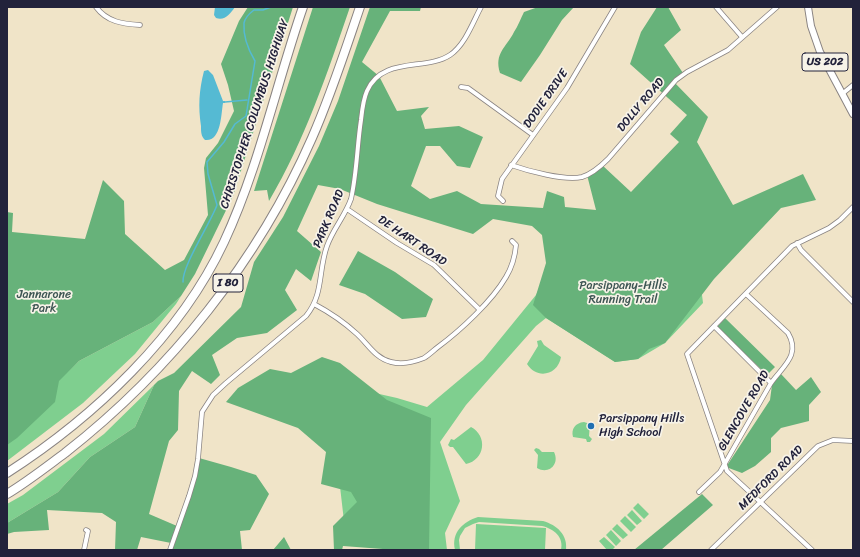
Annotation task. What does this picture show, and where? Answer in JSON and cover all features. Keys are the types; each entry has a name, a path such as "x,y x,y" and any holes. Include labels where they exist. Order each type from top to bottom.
{"highway":[{"name":"CHRISTOPHER COLUMBUS HIGHWAY","path":"7,473 61,434 123,379 165,334 197,290 224,243 242,199 303,7"},
{"name":"I 80","path":"7,494 70,449 120,406 179,346 214,302 260,236 278,206 297,169 312,138 336,76 360,7"}],"main road":[{"name":"US 202","path":"808,7 815,42 853,114"}],"street":[{"path":"96,7 101,13 118,23 140,25"},
{"name":"PARK ROAD","path":"170,550 195,476 204,407 213,395 299,322 311,309 318,296 327,246 347,209 353,190 362,109 370,85 381,74 395,68 440,60 452,54 462,42 481,7"},
{"name":"DODIE DRIVE","path":"502,200 498,196 502,179 568,88 615,7"},
{"path":"716,7 742,37"},
{"name":"DOLLY ROAD","path":"511,165 533,171 573,178 588,174 599,168 681,75 721,54 777,7"},
{"path":"842,94 853,85"},
{"path":"461,87 468,88 533,135"},
{"path":"699,492 720,472 725,464 687,354 792,246 829,228 840,220 853,207"},
{"name":"DE HART ROAD","path":"347,209 397,243 434,265 479,309"},
{"path":"314,304 327,310 357,334 380,358 398,364 415,361 427,356 452,336 500,286 514,259 516,245 512,241"},
{"path":"798,243 801,250 853,302"},
{"name":"GLENCOVE ROAD","path":"746,294 776,321 792,338 792,354 788,362 771,383 725,464 727,471 812,550"},
{"path":"714,326 771,383"},
{"name":"MEDFORD ROAD","path":"711,550 813,450 821,444 839,440 853,441"},
{"path":"84,550 88,531 86,530"}],"green space":[{"path":"248,7 293,7 233,196 195,274 181,296 153,322 79,361 59,381 55,402 17,438 7,445 7,212 13,213 12,232 85,239 103,180 124,201 125,234 165,270 184,260 208,215 204,168 206,158 218,143 234,111 221,64 239,21"},
{"path":"313,7 350,7 324,82 294,154 269,201 267,190 254,191"},
{"path":"370,7 421,7 420,11 390,11 362,62 379,76 397,111 429,107 421,116 425,129 459,126 483,137 470,168 457,166 440,146 426,146 411,186 430,199 457,191 481,204 543,208 547,191 564,197 565,207 596,210 587,175 602,165 631,192 679,142 670,134 687,115 630,64 641,32 657,7 668,7 681,30 664,45 683,73 674,82 708,117 697,142 733,205 803,174 816,200 781,208 714,279 665,343 649,349 638,359 615,362 546,318 533,305 546,263 542,235 532,226 493,219 473,234 377,204 340,189 318,185 297,231 321,252 311,281 296,269 285,290 297,310 267,333 237,338 212,355 220,375 211,384 192,371 179,391 178,430 169,441 149,514 177,526 199,458 256,475 269,494 250,530 240,531 242,550 170,550 171,543 141,537 137,550 115,550 116,522 102,513 47,510 49,530 14,532 7,534 7,523 58,492 90,457 135,427 154,385 158,381 174,373 241,307 254,262 283,217 319,146 338,101"},
{"path":"538,7 574,7 562,20 521,82 500,73 500,55 511,38 524,12"},
{"name":"Jannarone Park","path":"102,232 62,377 79,361 153,322 181,296 135,354 83,403 7,461 7,277"},
{"path":"358,251 395,272 433,299 426,317 402,319 365,294 339,285"},
{"name":"Parsippany-Hills Running Trail","path":"554,260 698,262 703,303 665,343 638,359 615,362 546,318 536,326 466,405 440,442 460,501 445,533 447,550 396,550 345,530 335,443 366,391 427,407 483,360 536,295"},
{"path":"725,318 775,367 767,375 717,327"},
{"path":"541,340 544,345 561,357 556,368 547,373 541,374 531,369 527,364 538,346 537,341"},
{"path":"322,357 340,363 387,400 431,418 429,550 396,550 343,546 342,550 334,550 333,526 357,502 351,492 321,484 326,452 298,428 226,402 238,388 270,369 291,373"},
{"path":"781,374 796,390 811,377 821,392 809,405 809,421 781,428 771,438 771,452 755,466 742,473 726,467 770,400 772,385"},
{"path":"154,385 135,427 90,457 58,492 7,523 7,504 23,495 104,434"},
{"path":"584,422 590,424 589,436 592,439 590,442 587,442 586,439 573,437 574,427"},
{"path":"471,427 480,436 482,447 477,458 466,464 453,447 448,445 451,439 454,440"},
{"path":"536,448 542,452 554,452 556,461 552,467 546,470 537,468 538,455 534,450"},
{"path":"702,494 713,505 661,550 634,550"},
{"path":"638,503 649,514 644,519 633,508"},
{"path":"632,510 642,521 637,525 627,515"},
{"path":"625,516 636,527 631,532 620,521"},
{"path":"478,517 543,521 553,525 560,531 565,540 566,550 561,550 562,545 559,537 554,531 546,527 479,522 465,528 459,540 460,550 455,550 455,538 459,529 463,525"},
{"path":"476,524 546,528 545,550 475,550"},
{"path":"617,524 628,535 623,539 612,529"},
{"path":"611,530 621,541 616,546 606,535"},
{"path":"284,537 291,550 273,550"},
{"path":"604,537 615,547 612,550 607,550 599,541"}],"water":[{"path":"215,7 235,7 225,18 219,19 214,15"},
{"path":"208,70 213,75 225,103 223,103 221,121 217,132 214,137 205,140 201,132 200,98 204,71"}],"waterway":[{"path":"183,282 191,256 217,205 208,174 207,162 224,142 235,124 246,116 255,61 245,38 244,23 254,10 263,10 271,7"},
{"path":"225,102 247,100"}],"place":[{"name":"Parsippany Hills High School","path":"591,426"}]}
